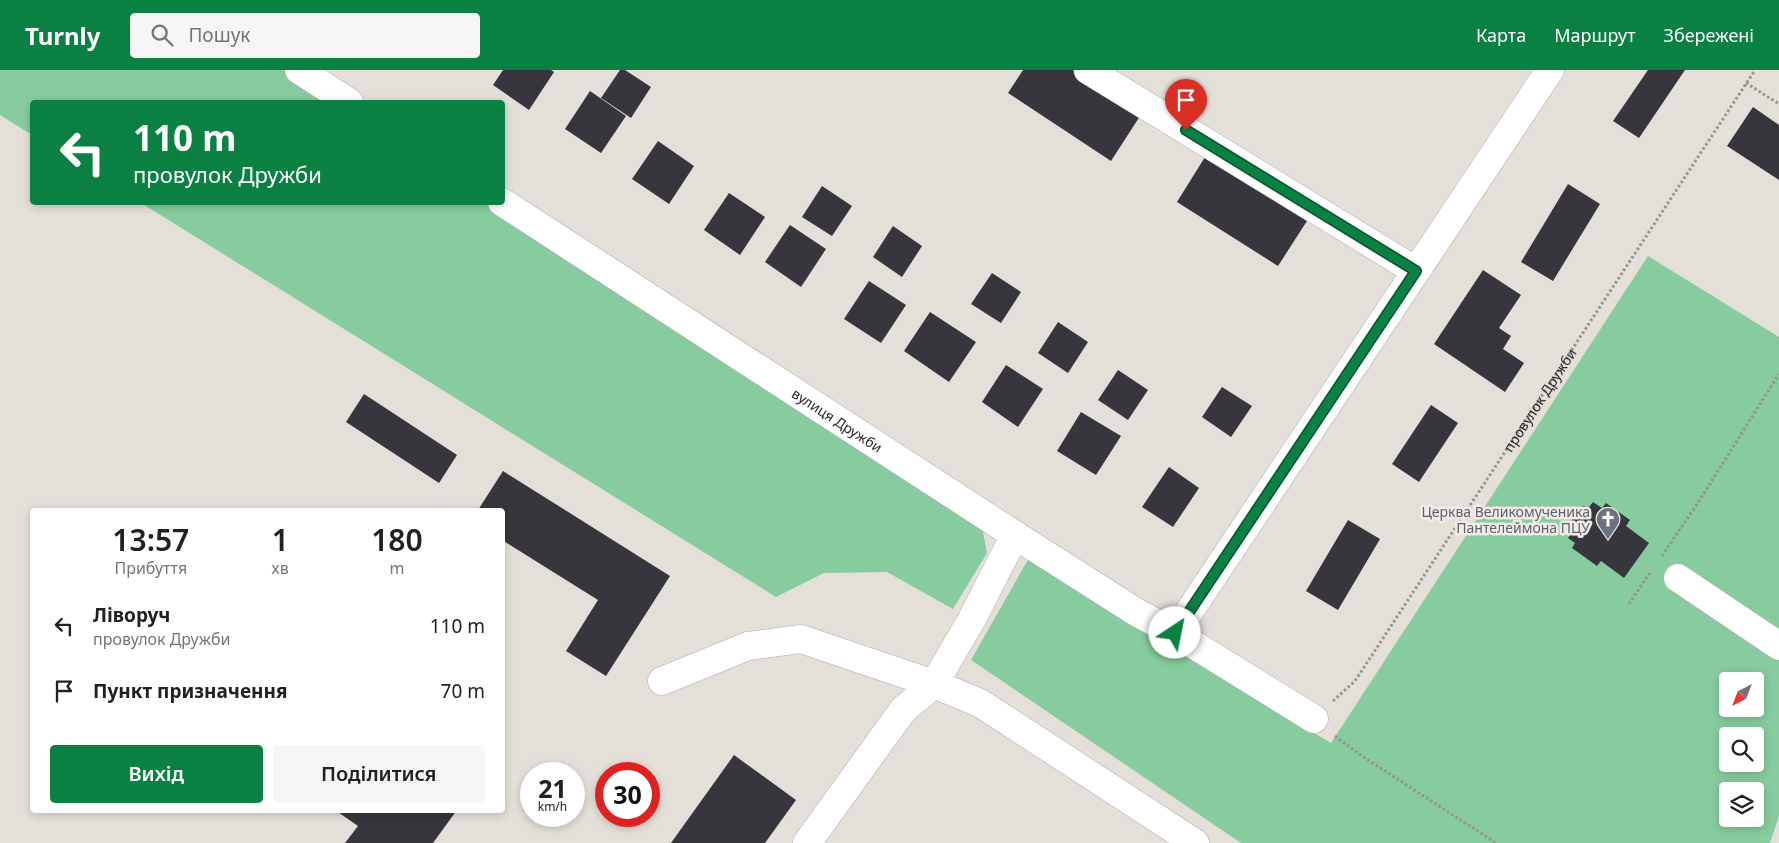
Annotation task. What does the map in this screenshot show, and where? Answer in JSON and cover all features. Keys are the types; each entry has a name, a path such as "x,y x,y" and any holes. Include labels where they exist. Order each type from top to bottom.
{"street":[{"path":"299,70 346,100"},
{"path":"1088,70 1416,271"},
{"path":"1175,633 1550,70"},
{"name":"вулиця Дружби","path":"505,204 1015,535 1136,612 1175,633 1314,719"},
{"path":"807,843 903,710 934,684 972,619 1015,535"},
{"path":"1662,570 1779,646"},
{"path":"662,680 748,646 800,639 934,684 980,703 1195,843"}],"path":[{"name":"провулок Дружби","path":"1314,719 1355,681 1755,70"},
{"path":"1746,83 1779,104"},
{"path":"1629,604 1662,570 1699,501 1779,374"},
{"path":"1314,719 1362,756 1496,843"}],"green space":[{"path":"0,70 293,70 339,100 30,100 30,134 0,115"},
{"path":"144,205 498,205 981,521 987,553 953,609 887,572 824,573 776,597"},
{"path":"1648,256 1779,337 1779,816 1770,843 1241,843 971,660 1030,556 1129,622 1331,743"}],"building":[{"path":"503,70 551,70 554,72 529,110 493,85"},
{"path":"620,70 625,70 651,87 631,118 601,98"},
{"path":"1023,70 1077,70 1142,113 1111,161 1008,93"},
{"path":"1648,70 1685,70 1639,138 1613,121"},
{"path":"590,91 626,116 601,153 565,129"},
{"path":"1753,107 1779,125 1779,180 1727,146"},
{"path":"658,141 694,166 669,204 632,179"},
{"path":"1205,157 1307,221 1278,266 1177,202"},
{"path":"1568,184 1600,204 1553,281 1521,262"},
{"path":"822,186 852,206 832,236 802,217"},
{"path":"729,193 765,217 740,255 704,230"},
{"path":"790,225 826,249 801,287 765,262"},
{"path":"893,226 922,246 902,277 873,257"},
{"path":"1483,270 1521,295 1499,328 1511,336 1503,349 1524,363 1505,392 1434,344"},
{"path":"992,273 1021,292 1001,323 971,304"},
{"path":"869,281 906,305 881,343 844,319"},
{"path":"930,312 976,342 949,382 904,351"},
{"path":"1058,322 1088,342 1068,373 1038,353"},
{"path":"1006,365 1043,389 1018,427 982,402"},
{"path":"1118,370 1148,390 1128,420 1098,400"},
{"path":"1222,387 1252,406 1231,437 1202,417"},
{"path":"364,394 457,455 439,483 346,422"},
{"path":"1431,405 1458,423 1419,482 1392,464"},
{"path":"1081,412 1121,436 1096,475 1057,451"},
{"path":"1169,467 1199,488 1173,527 1142,507"},
{"path":"503,471 670,576 606,676 566,651 598,600 505,542 505,508 479,508"},
{"name":"Церква Великомученика Пантелеймона ПЦУ","path":"1593,502 1602,508 1606,503 1630,520 1626,526 1649,543 1624,578 1601,561 1597,566 1572,548 1575,543 1568,538 1575,529 1572,516 1582,506 1589,507"},
{"path":"1348,520 1380,539 1338,610 1306,591"},
{"path":"734,755 796,800 765,843 671,843"},
{"path":"339,813 455,813 433,843 345,843 358,826"}],"place":[{"name":"Церква Великомученика Пантелеймона ПЦУ","path":"1608,540"}],"route":[{"path":"1175,633 1416,271 1186,130"}]}
